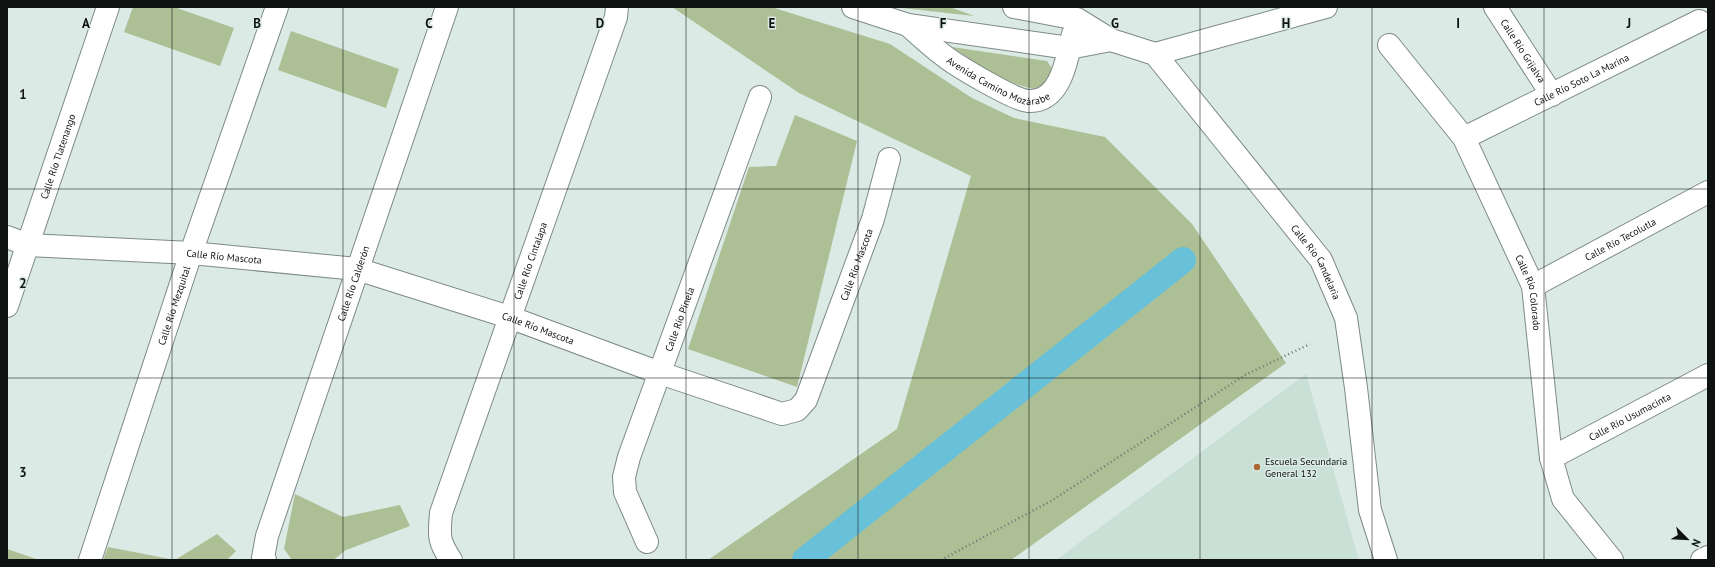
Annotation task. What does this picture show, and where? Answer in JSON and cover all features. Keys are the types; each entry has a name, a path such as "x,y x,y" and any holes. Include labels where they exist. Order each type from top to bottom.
{"street":[{"name":"Calle Río Tlatenango","path":"7,306 108,7"},
{"name":"Calle Río Mezquital","path":"90,560 191,253 277,7"},
{"name":"Calle Río Calderón","path":"265,560 263,558 266,536 447,7"},
{"name":"Calle Río Cintalapa","path":"452,560 446,552 439,536 441,513 616,17 617,7"},
{"name":"Avenida Camino Mozárabe","path":"852,7 908,25 1069,48"},
{"path":"1014,7 1077,19 1111,40 1155,54 1326,7"},
{"name":"Calle Río Grijalva","path":"1495,7 1552,95"},
{"name":"Avenida Camino Mozárabe","path":"908,25 943,56 1005,92 1027,101 1043,98 1056,87 1063,72 1077,19"},
{"name":"Calle Río Soto La Marina","path":"1464,138 1699,21"},
{"path":"1069,48 1111,40"},
{"name":"Calle Río Colorado","path":"1389,45 1464,138 1533,286 1551,458 1563,500 1612,560"},
{"name":"Calle Río Candelaria","path":"1155,54 1321,260 1346,318 1356,388 1370,510 1386,560"},
{"name":"Calle Río Pinela","path":"648,542 625,492 624,477 760,97"},
{"name":"Calle Río Mascota","path":"7,236 28,245 191,253 357,269 509,317 660,373 782,414 797,410 806,400 868,233 889,159"},
{"name":"Calle Río Tecolutla","path":"1533,286 1708,192"},
{"name":"Calle Río Usumacinta","path":"1551,458 1708,375"},
{"path":"1702,560 1708,557"}],"path":[{"path":"941,560 1051,501 1245,375 1310,344"}],"shaded area":[{"name":"Escuela Secundaria General 132","path":"1306,374 1359,560 1056,560"}],"green space":[{"path":"133,7 174,7 234,28 220,66 124,32"},
{"path":"672,7 771,7 890,44 972,98 1014,118 1105,137 1192,224 1286,363 1011,560 708,560 897,429 971,176 799,93"},
{"path":"898,7 950,7 974,16 902,8"},
{"path":"291,31 399,69 386,108 278,70"},
{"path":"952,47 1047,61 1054,72 1039,90 1026,87 1015,84 993,74"},
{"path":"795,115 857,141 797,387 688,349 749,167 776,166"},
{"path":"295,494 343,517 400,505 410,526 346,550 333,560 292,560 284,549"},
{"path":"217,534 236,551 227,560 175,560"},
{"path":"108,547 175,560 103,560"},
{"path":"7,549 39,560 7,560"}],"waterway":[{"path":"805,560 1183,260"}],"place":[{"name":"Escuela Secundaria General 132","path":"1257,467"}]}
